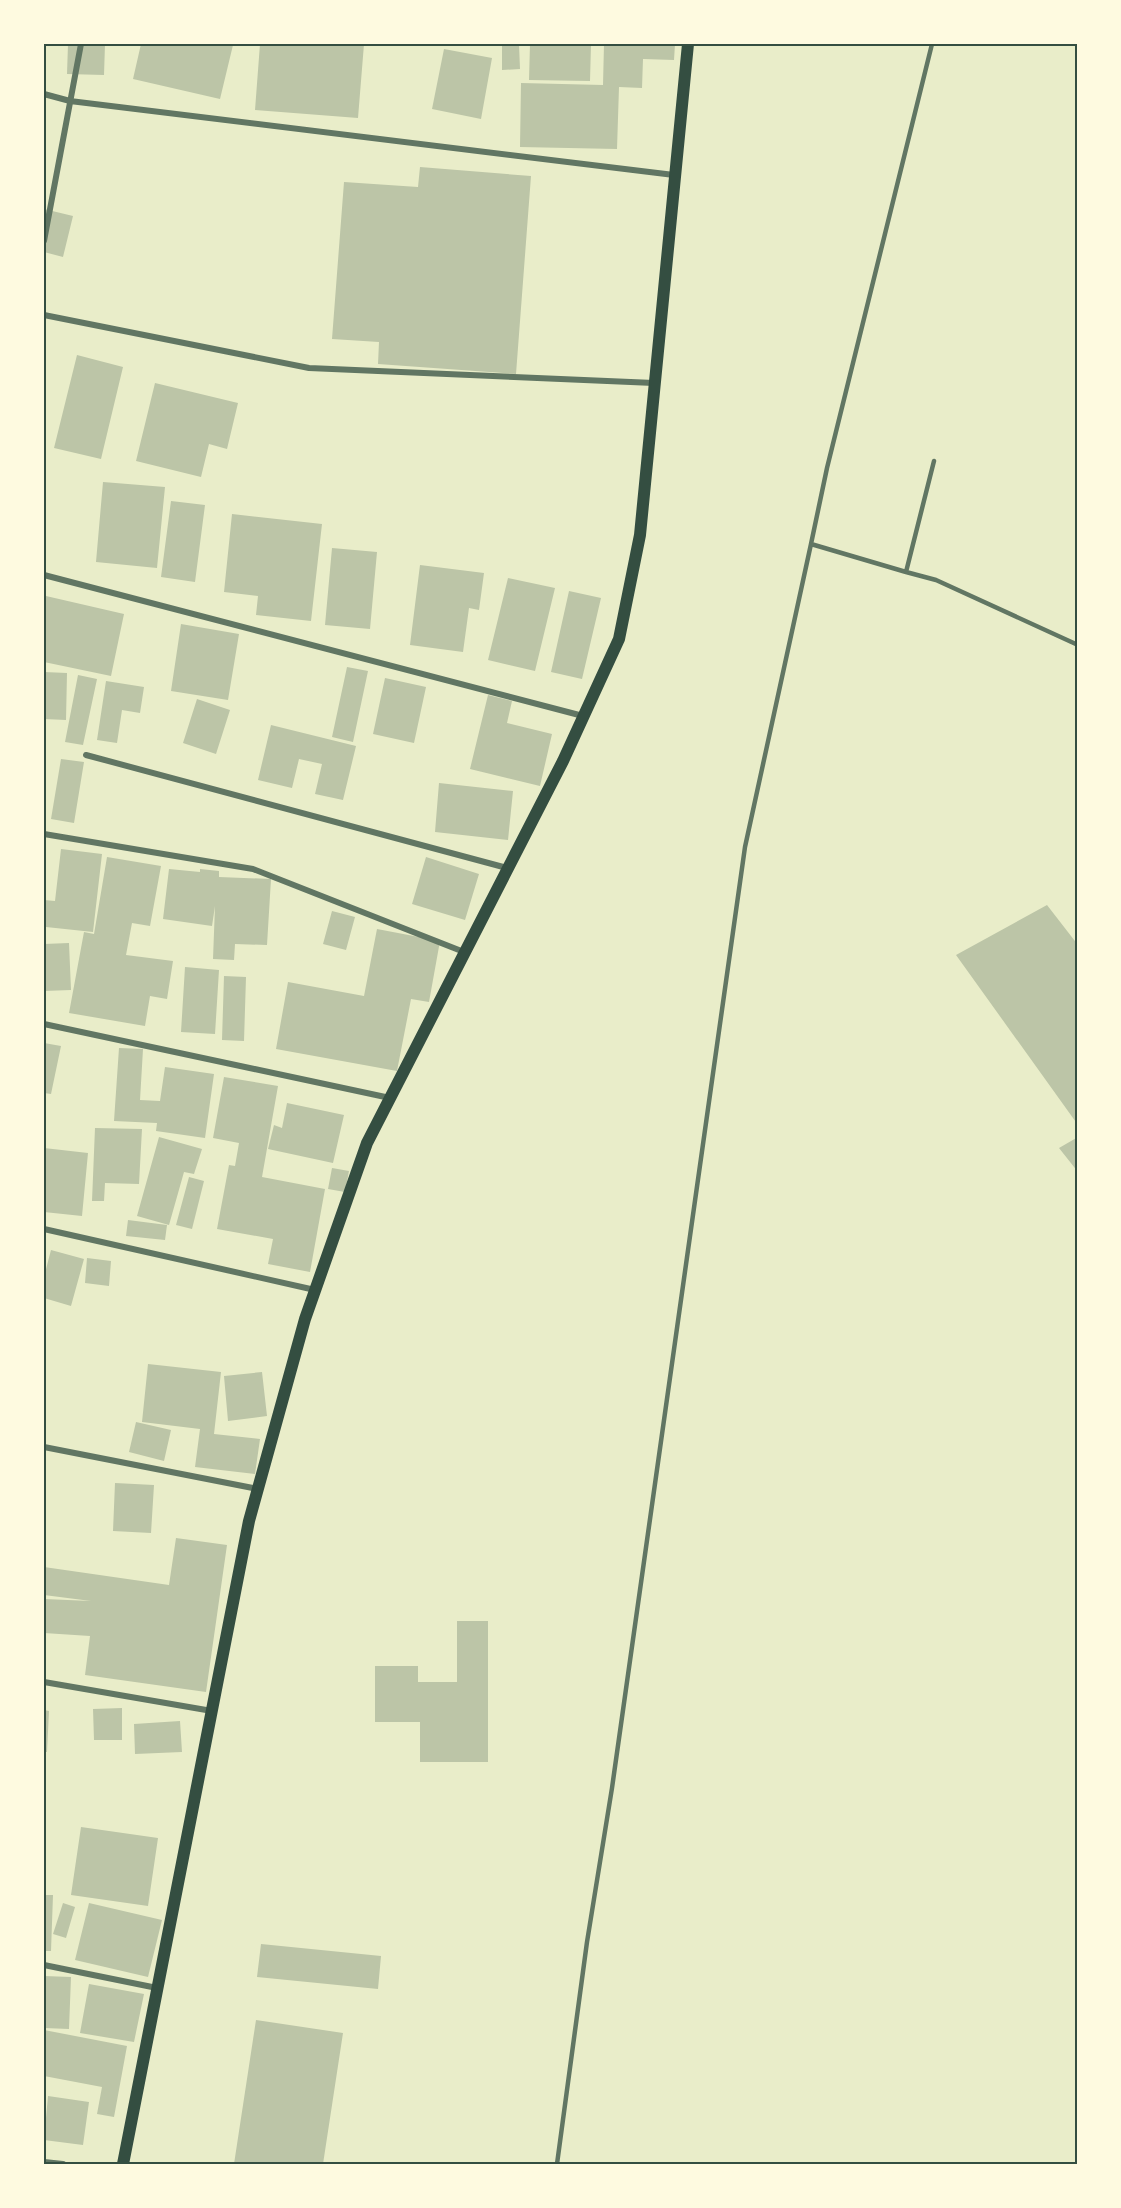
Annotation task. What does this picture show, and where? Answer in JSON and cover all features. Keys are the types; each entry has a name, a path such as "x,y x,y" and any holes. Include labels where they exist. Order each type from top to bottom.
{"main road":[{"path":"123,2164 249,1521 316,1290 368,1143 584,716 619,639 640,535 688,44"}],"street":[{"path":"44,241 81,44"},
{"path":"44,94 70,101 674,175"},
{"path":"44,315 309,368 654,383"},
{"path":"44,575 584,716"},
{"path":"86,755 508,868"},
{"path":"44,834 253,869 465,952"},
{"path":"44,1024 390,1098"},
{"path":"44,1229 316,1290"},
{"path":"44,1447 258,1489"},
{"path":"44,1682 212,1711"},
{"path":"44,1965 158,1989"},
{"path":"44,2162 63,2164"}],"lane":[{"path":"557,2164 745,847 811,544 932,44"},
{"path":"906,572 934,460"},
{"path":"811,544 936,580 1077,645"}],"building":[{"path":"68,44 105,44 104,75 67,74"},
{"path":"141,44 233,45 220,99 133,79"},
{"path":"260,44 364,44 358,118 255,110"},
{"path":"502,44 519,44 520,69 502,70"},
{"path":"530,44 591,44 590,81 529,80"},
{"path":"604,44 675,44 674,60 643,59 642,88 619,87 617,149 520,147 521,83 603,85"},
{"path":"444,49 492,58 481,119 432,109"},
{"path":"420,167 531,176 516,374 378,364 379,342 332,339 344,182 418,187"},
{"path":"44,209 73,216 63,257 44,252"},
{"path":"77,355 123,367 101,459 54,448"},
{"path":"155,383 238,403 227,449 209,444 201,477 136,461"},
{"path":"103,482 165,487 157,568 96,562"},
{"path":"171,501 205,505 195,582 161,577"},
{"path":"232,514 322,524 311,621 256,615 258,596 224,592"},
{"path":"332,548 377,552 370,629 325,625"},
{"path":"420,565 484,573 479,610 469,608 463,652 410,645"},
{"path":"508,578 555,588 535,671 488,660"},
{"path":"569,591 601,598 582,679 551,672"},
{"path":"46,596 124,614 111,676 44,662"},
{"path":"181,624 239,634 228,700 171,691"},
{"path":"347,667 368,671 353,742 332,737"},
{"path":"44,672 67,673 66,720 44,719"},
{"path":"78,675 97,679 83,745 65,742"},
{"path":"385,678 426,687 414,743 373,734"},
{"path":"106,681 144,687 140,713 122,710 117,743 97,740"},
{"path":"488,695 512,701 507,723 552,734 540,786 470,769"},
{"path":"197,699 230,710 216,754 183,743"},
{"path":"271,725 356,746 343,800 315,794 322,764 299,759 292,788 258,780"},
{"path":"61,759 84,762 74,823 51,819"},
{"path":"439,783 513,791 508,840 435,832"},
{"path":"61,849 102,854 93,932 46,927 44,900 55,901"},
{"path":"107,857 161,866 150,926 132,923 126,955 173,961 167,999 150,996 145,1026 69,1013 84,932 94,934"},
{"path":"426,857 479,874 465,920 412,904"},
{"path":"169,869 219,871 219,877 271,879 267,945 235,944 234,960 213,959 215,906 212,926 163,919"},
{"path":"1047,905 1078,945 1078,1125 956,955"},
{"path":"332,911 355,917 346,950 323,944"},
{"path":"377,929 440,941 429,1002 411,999 397,1071 276,1049 288,982 364,996"},
{"path":"69,943 71,990 44,991 44,944"},
{"path":"185,967 219,970 215,1034 181,1032"},
{"path":"224,976 246,977 244,1041 222,1040"},
{"path":"44,1043 61,1046 51,1094 44,1093"},
{"path":"119,1048 143,1049 140,1100 160,1101 165,1067 214,1074 205,1138 156,1131 157,1123 114,1121"},
{"path":"224,1077 278,1086 262,1177 325,1189 310,1272 268,1264 273,1239 217,1229 229,1165 235,1166 239,1143 213,1138"},
{"path":"287,1103 344,1115 333,1163 268,1149 274,1125 282,1128"},
{"path":"95,1128 142,1129 139,1184 105,1183 104,1201 92,1201"},
{"path":"159,1137 202,1149 194,1174 184,1172 169,1225 137,1216"},
{"path":"1078,1137 1078,1172 1059,1148"},
{"path":"44,1148 88,1153 82,1216 44,1212"},
{"path":"332,1168 349,1171 345,1192 328,1189"},
{"path":"189,1177 204,1181 192,1229 176,1225"},
{"path":"128,1220 167,1225 165,1240 126,1236"},
{"path":"51,1250 84,1259 71,1306 44,1298 44,1277"},
{"path":"87,1258 111,1261 109,1286 85,1283"},
{"path":"148,1364 221,1372 214,1434 260,1439 255,1474 195,1467 200,1429 142,1422"},
{"path":"262,1372 267,1416 228,1421 224,1376"},
{"path":"136,1422 171,1430 164,1461 129,1452"},
{"path":"115,1483 154,1485 151,1533 113,1531"},
{"path":"176,1538 227,1545 206,1692 85,1675 90,1636 44,1633 44,1599 91,1601 44,1595 44,1567 169,1585"},
{"path":"457,1621 488,1621 488,1762 420,1762 420,1722 375,1722 375,1666 418,1666 418,1682 457,1682"},
{"path":"122,1708 122,1740 94,1740 93,1709"},
{"path":"44,1710 49,1711 47,1752 44,1752"},
{"path":"180,1721 182,1752 135,1754 134,1724"},
{"path":"81,1827 158,1838 148,1906 71,1895"},
{"path":"44,1895 53,1895 51,1951 44,1951"},
{"path":"63,1903 75,1907 66,1938 53,1934"},
{"path":"89,1903 162,1920 148,1977 75,1960"},
{"path":"261,1944 381,1956 378,1989 257,1977"},
{"path":"44,1976 71,1977 69,2029 44,2028"},
{"path":"89,1984 144,1994 134,2042 80,2033"},
{"path":"256,2020 343,2033 323,2164 234,2164"},
{"path":"44,2030 127,2046 114,2117 97,2114 102,2087 44,2076"},
{"path":"48,2096 89,2102 83,2145 44,2140"}]}
